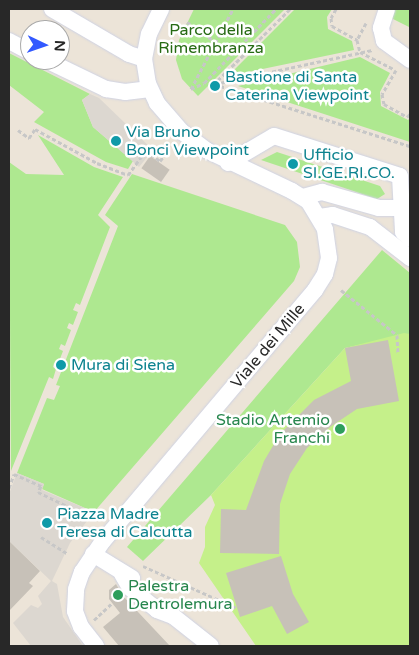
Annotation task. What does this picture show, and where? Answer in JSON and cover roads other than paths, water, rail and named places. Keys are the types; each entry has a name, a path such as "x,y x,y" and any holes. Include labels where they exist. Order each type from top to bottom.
{"street":[{"path":"52,9 129,54 144,59"},
{"path":"161,9 147,38 144,59 150,90 163,112 182,132 233,165 303,197 320,217 339,216 370,227 410,258"},
{"path":"387,9 381,28 388,46 407,58"},
{"path":"67,70 106,89 125,92 150,90"},
{"path":"233,165 274,136 400,176 406,236"},
{"path":"303,197 322,192 379,208 402,208"},
{"name":"Viale dei Mille","path":"89,637 76,616 74,597 81,575 93,554 320,283 328,265 329,247 320,217"},
{"path":"93,554 122,574 130,588 156,610 173,616 211,646"}],"place":[{"name":"Bastione di Santa Caterina Viewpoint","path":"215,86"},
{"name":"Via Bruno Bonci Viewpoint","path":"116,141"},
{"name":"Ufficio SI.GE.RI.CO.","path":"293,164"},
{"name":"Mura di Siena","path":"61,365"},
{"name":"Stadio Artemio Franchi","path":"340,429"},
{"name":"Piazza Madre Teresa di Calcutta","path":"47,523"},
{"name":"Palestra Dentrolemura","path":"118,595"}],"park label":[{"name":"Parco della Rimembranza","path":"211,39"}]}
